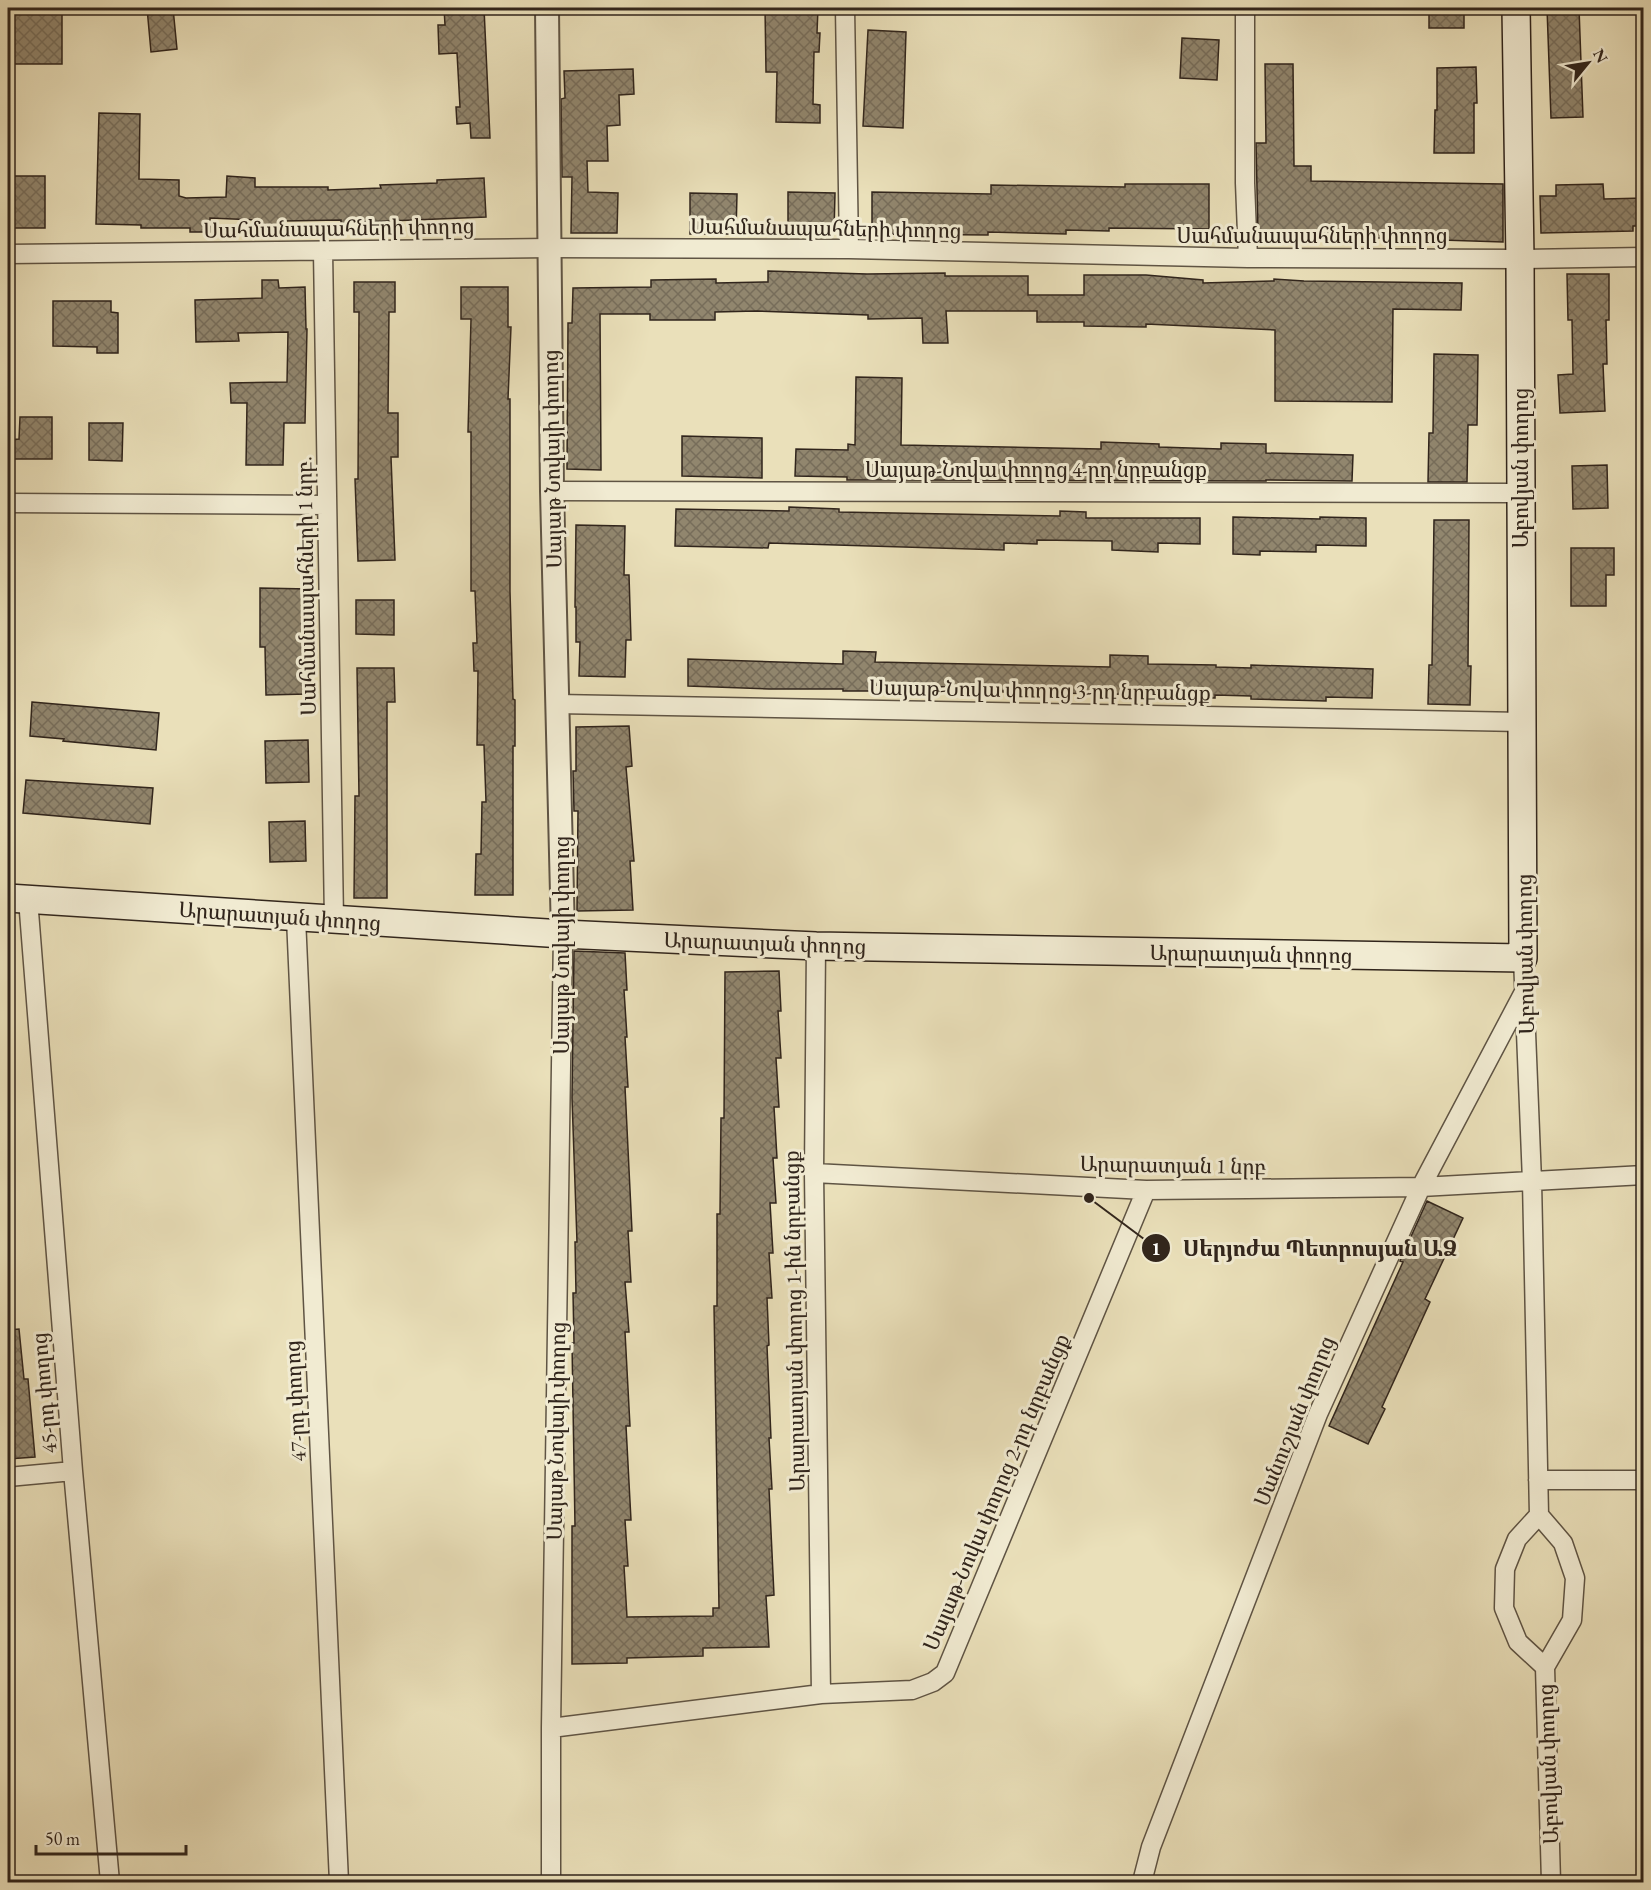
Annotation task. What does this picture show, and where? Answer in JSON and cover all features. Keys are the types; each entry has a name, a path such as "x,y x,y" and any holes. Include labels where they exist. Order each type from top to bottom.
{"main road":[{"name":"Աբովյան փողոց","path":"1516,8 1520,259 1523,958"},
{"name":"Արարատյան փողոց","path":"18,899 563,934 816,946 1523,958"}],"street":[{"name":"Սայաթ Նովայի փողոց","path":"547,8 552,491 563,934 551,1728 551,1882"},
{"path":"845,8 849,249"},
{"path":"1245,8 1245,177 1248,258"},
{"name":"Սահմանապահների փողոց","path":"8,254 550,248 849,249 1248,258 1644,257"},
{"name":"Սահմանապահների 1 նրբ.","path":"323,251 334,920"},
{"name":"Սայաթ-Նովա փողոց 4-րդ նրբանցք","path":"552,491 1520,493"},
{"path":"8,503 327,505"},
{"name":"Սայաթ-Նովա փողոց 3-րդ նրբանցք","path":"558,704 1522,722"},
{"name":"45-րդ փողոց","path":"18,899 110,1882"},
{"name":"47-րդ փողոց","path":"296,918 339,1882"},
{"name":"Արարատյան փողոց 1-ին նրբանցք","path":"816,946 814,1173 821,1694"},
{"name":"Աբովյան փողոց","path":"1523,958 1532,1181 1539,1515 1563,1543 1575,1578 1572,1620 1545,1667 1551,1882"},
{"name":"Մանուշյան փողոց","path":"1142,1882 1151,1847 1318,1414 1420,1186 1524,992"},
{"name":"Արարատյան 1 նրբ","path":"814,1173 1146,1190 1420,1186 1644,1175"},
{"name":"Սայաթ-Նովա փողոց 2-րդ նրբանցք","path":"551,1728 821,1694 912,1690 933,1682 945,1673 1146,1190"},
{"path":"8,1477 73,1471"},
{"path":"1538,1480 1644,1480"},
{"path":"1539,1515 1517,1539 1505,1569 1504,1608 1518,1642 1545,1667"}],"building":[{"path":"8,8 62,8 62,64 8,64"},
{"path":"147,8 173,8 177,49 151,52"},
{"path":"444,8 484,8 490,138 471,138 470,123 457,124 456,107 460,107 457,53 439,54 438,25 445,25"},
{"path":"765,8 818,8 817,33 820,33 819,52 814,52 813,104 820,105 820,123 776,122 777,72 766,72"},
{"path":"1429,8 1464,8 1464,28 1429,28"},
{"path":"1547,8 1579,8 1583,117 1551,118"},
{"path":"868,30 906,32 903,128 863,126"},
{"path":"1182,38 1219,40 1217,80 1180,78"},
{"path":"1265,64 1293,64 1294,166 1311,166 1311,181 1503,184 1503,242 1258,234 1256,143 1266,143"},
{"path":"1476,67 1477,103 1474,103 1474,153 1434,153 1437,68"},
{"path":"633,69 634,94 619,95 620,125 607,126 608,161 587,161 588,192 618,193 617,233 571,233 572,177 562,177 561,99 565,98 564,71"},
{"path":"99,113 140,114 139,179 179,180 179,196 186,198 226,197 227,176 255,178 255,187 328,187 328,190 381,188 380,185 437,183 437,180 484,178 486,217 341,223 341,220 284,221 284,232 259,233 259,220 210,218 210,232 190,232 190,228 141,228 141,225 96,224"},
{"path":"8,176 45,176 45,228 8,228"},
{"path":"1125,184 1209,184 1209,229 1109,228 1109,231 1066,230 1066,234 988,232 988,235 872,234 872,192 991,194 991,185 1125,187"},
{"path":"1603,184 1604,199 1644,198 1644,226 1633,226 1633,231 1541,233 1540,196 1556,196 1556,185"},
{"path":"788,192 835,193 834,233 788,232"},
{"path":"690,193 737,194 736,234 690,234"},
{"path":"768,271 1028,276 1028,295 1084,295 1084,275 1146,275 1203,280 1203,283 1274,281 1274,279 1462,283 1461,310 1393,309 1392,402 1275,401 1275,330 1146,324 1146,327 1084,326 1084,322 1037,322 1037,311 946,311 948,343 923,343 922,318 868,319 868,315 757,311 715,312 715,320 650,320 650,314 600,314 601,470 567,469 568,323 572,323 573,288 651,287 651,280 716,279 716,283 768,282"},
{"path":"1567,274 1609,274 1609,320 1606,320 1607,364 1603,364 1605,411 1560,413 1558,375 1573,374 1572,320 1568,320"},
{"path":"262,280 278,280 279,288 305,287 307,329 305,423 284,423 283,465 246,465 247,403 231,403 230,383 287,382 288,332 238,333 239,341 196,342 195,300 262,298"},
{"path":"354,282 395,282 395,312 389,312 388,413 398,413 398,457 391,457 395,560 358,561 355,479 358,479 359,312 354,312"},
{"path":"461,287 508,287 508,327 511,327 508,399 510,399 510,591 513,699 515,700 513,895 475,895 476,854 481,854 482,802 486,802 484,745 477,745 478,671 474,671 473,643 477,643 475,591 471,591 471,432 468,432 471,319 461,319"},
{"path":"53,301 111,301 111,312 118,313 118,353 97,353 97,347 53,346"},
{"path":"1434,354 1478,355 1477,425 1468,425 1467,482 1428,482 1429,433 1433,433"},
{"path":"856,377 902,378 901,445 1101,449 1101,442 1221,449 1221,443 1266,444 1266,453 1353,455 1352,481 847,480 847,477 795,476 796,449 848,450 848,444 855,445"},
{"path":"20,417 52,417 52,459 8,459 8,440 19,439"},
{"path":"89,423 123,423 122,461 89,460"},
{"path":"682,436 762,438 762,478 682,476"},
{"path":"1607,465 1608,508 1573,509 1572,466"},
{"path":"789,507 839,509 839,512 1060,516 1060,511 1086,512 1086,518 1200,518 1200,544 1158,543 1158,552 1112,550 1112,541 1037,540 1037,544 1004,543 1004,550 769,543 768,548 675,546 676,509 789,511"},
{"path":"1233,517 1366,518 1366,546 1316,545 1316,552 1260,551 1260,555 1233,554"},
{"path":"1434,520 1469,520 1470,705 1428,704 1429,665 1432,665"},
{"path":"576,525 625,526 624,575 629,575 631,640 626,640 625,677 579,676 580,642 576,642 575,607"},
{"path":"1571,548 1614,548 1614,575 1606,575 1606,606 1571,606"},
{"path":"260,588 308,589 307,694 266,695 265,647 260,647"},
{"path":"356,600 394,600 394,635 356,634"},
{"path":"843,651 876,652 875,662 1110,667 1110,655 1148,656 1148,664 1373,669 1372,698 1326,697 1326,701 1251,699 1251,696 1215,695 1215,698 1163,697 1163,695 1003,692 950,690 950,687 875,685 875,691 688,686 688,659 843,664"},
{"path":"357,668 394,668 395,702 387,702 387,898 354,898 355,796 359,796"},
{"path":"32,702 159,713 156,750 30,736"},
{"path":"629,726 632,766 626,767 634,861 630,861 633,910 577,911 578,811 574,811 573,771 576,771 576,727"},
{"path":"308,740 309,782 266,783 265,741"},
{"path":"26,780 153,788 150,824 23,813"},
{"path":"305,821 306,861 270,862 269,822"},
{"path":"574,951 625,953 627,990 624,990 627,1037 625,1037 628,1087 625,1087 632,1231 628,1231 631,1282 625,1282 629,1332 625,1332 630,1426 626,1426 631,1520 625,1520 628,1566 624,1566 627,1617 713,1616 713,1608 719,1608 714,1306 717,1306 717,1214 720,1214 721,1118 724,1118 725,972 779,971 781,1011 778,1011 781,1058 776,1058 779,1107 774,1107 777,1158 773,1158 776,1203 770,1203 773,1253 769,1253 772,1298 767,1298 772,1489 769,1489 774,1595 766,1596 769,1647 703,1648 703,1656 627,1658 627,1663 572,1664 572,1526 575,1526 572,1343 574,1343 573,1293 576,1293 575,1242 577,1242 572,1098"},
{"path":"1427,1201 1463,1218 1425,1299 1430,1302 1382,1407 1385,1409 1368,1444 1329,1426 1403,1262 1400,1261"},
{"path":"19,1329 24,1379 28,1379 35,1457 8,1459 8,1330"}],"place":[{"name":"Սերյոժա Պետրոսյան ԱՁ","path":"1089,1198"}]}
